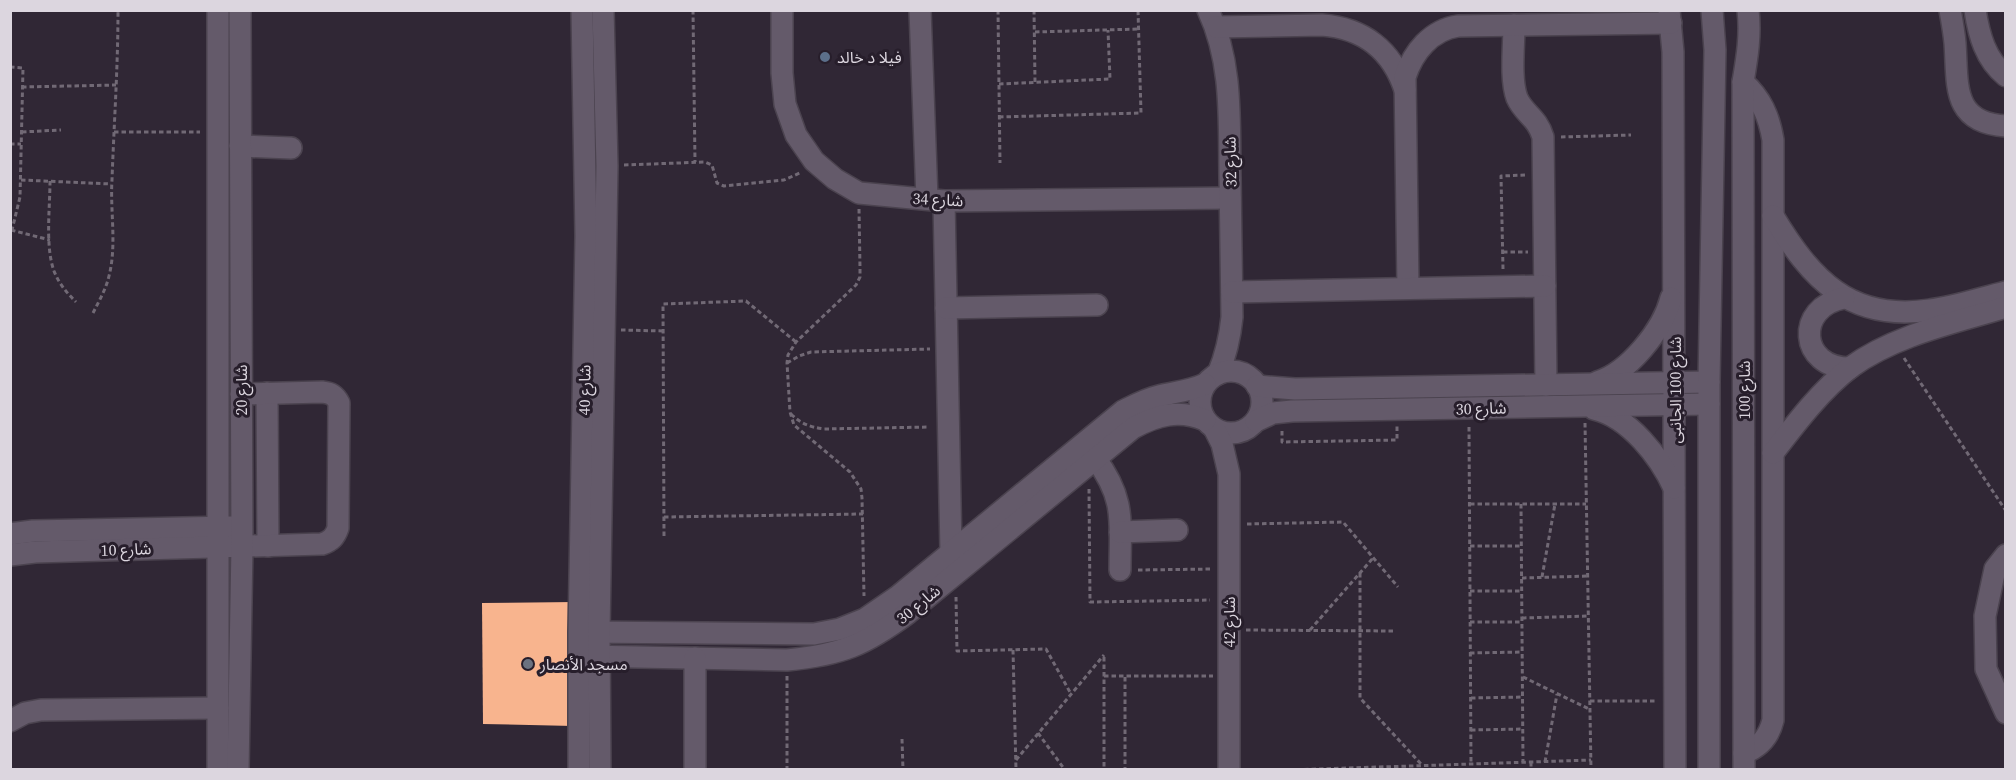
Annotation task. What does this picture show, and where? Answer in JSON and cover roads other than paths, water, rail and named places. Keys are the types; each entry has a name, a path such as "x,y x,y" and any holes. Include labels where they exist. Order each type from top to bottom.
{"street":[{"name":"شارع 20","path":"218,10 218,537 225,716 238,770"},
{"name":"شارع 20","path":"218,770 242,536 240,10"},
{"name":"شارع 40","path":"579,770 589,656 582,10"},
{"name":"شارع 40","path":"589,633 604,330 607,166 603,10"},
{"name":"شارع 34","path":"782,10 782,73 785,105 796,135 814,161 835,179 859,193 936,200 1230,198"},
{"path":"920,10 946,308 951,552"},
{"path":"1709,770 1709,382 1715,50 1712,10"},
{"name":"شارع 100","path":"1744,761 1743,82 1749,47 1748,10"},
{"path":"1950,10 1955,40 1955,78 1959,98 1971,115 1988,125 2006,126"},
{"path":"1975,10 1979,35 1988,55 2006,76"},
{"path":"1408,288 1406,77 1417,52 1436,32 1458,26 1670,17"},
{"name":"شارع 100 الجانبى","path":"1670,17 1673,52 1675,770"},
{"path":"1212,19 1292,18 1340,26 1371,41 1387,56 1398,72 1405,90"},
{"name":"شارع 32","path":"1212,19 1225,63 1229,100 1232,292 1232,317 1226,356 1212,379"},
{"path":"1514,25 1515,88 1522,107 1534,118 1543,137 1546,385"},
{"path":"1955,40 1979,35"},
{"path":"1715,50 1749,47"},
{"path":"1743,82 1760,100 1767,112 1773,140 1773,720 1771,729 1761,744 1744,761"},
{"path":"240,146 291,148"},
{"path":"1773,215 1791,244 1812,270 1844,298 1878,310 1911,312 1932,310 2006,292"},
{"path":"1232,292 1545,286"},
{"path":"1592,384 1616,374 1627,365 1651,337 1670,304 1674,286"},
{"path":"1844,298 1832,300 1815,314 1810,325 1809,336 1812,348 1818,357 1839,368 1850,368"},
{"path":"946,308 1097,305"},
{"path":"1773,453 1802,416 1850,368 1884,348 1918,334 2006,307"},
{"name":"شارع 32","path":"1232,317 1236,340 1254,382"},
{"path":"1238,372 1254,382 1262,401 1261,408 1250,425 1230,434 1210,425 1200,402 1212,379 1238,372"},
{"name":"شارع 30","path":"589,633 814,634 865,619 897,597 1123,411 1141,401 1189,391 1212,379"},
{"name":"شارع 30","path":"1254,382 1295,389 1709,382"},
{"path":"241,394 267,393 268,546"},
{"name":"شارع 10","path":"10,555 218,537 242,536 268,546 322,544 330,541 338,528 339,403 329,393 267,393"},
{"name":"شارع 30","path":"1250,425 1282,411 1709,404"},
{"path":"1585,406 1601,410 1628,427 1659,461 1675,491"},
{"name":"شارع 30","path":"589,656 787,660 820,657 852,647 882,633 1133,428 1164,415 1181,413 1189,414 1210,425"},
{"name":"شارع 42","path":"1210,425 1224,451 1229,474"},
{"name":"شارع 42","path":"1229,770 1229,474 1232,459 1250,425"},
{"path":"1095,458 1108,476 1117,496 1120,517 1120,570"},
{"path":"1120,532 1177,530"},
{"name":"شارع 10","path":"10,534 33,531 218,537"},
{"path":"2006,555 1995,569 1985,616 1986,669 2006,714"},
{"path":"642,633 636,645 637,652 642,658"},
{"name":"شارع 40","path":"589,656 600,770"},
{"path":"695,658 695,770"},
{"path":"10,721 25,713 41,710 225,716"}],"place":[{"name":"فيلا د خالد","path":"825,57"},
{"name":"مسجد الأنصار","path":"528,664"}]}
